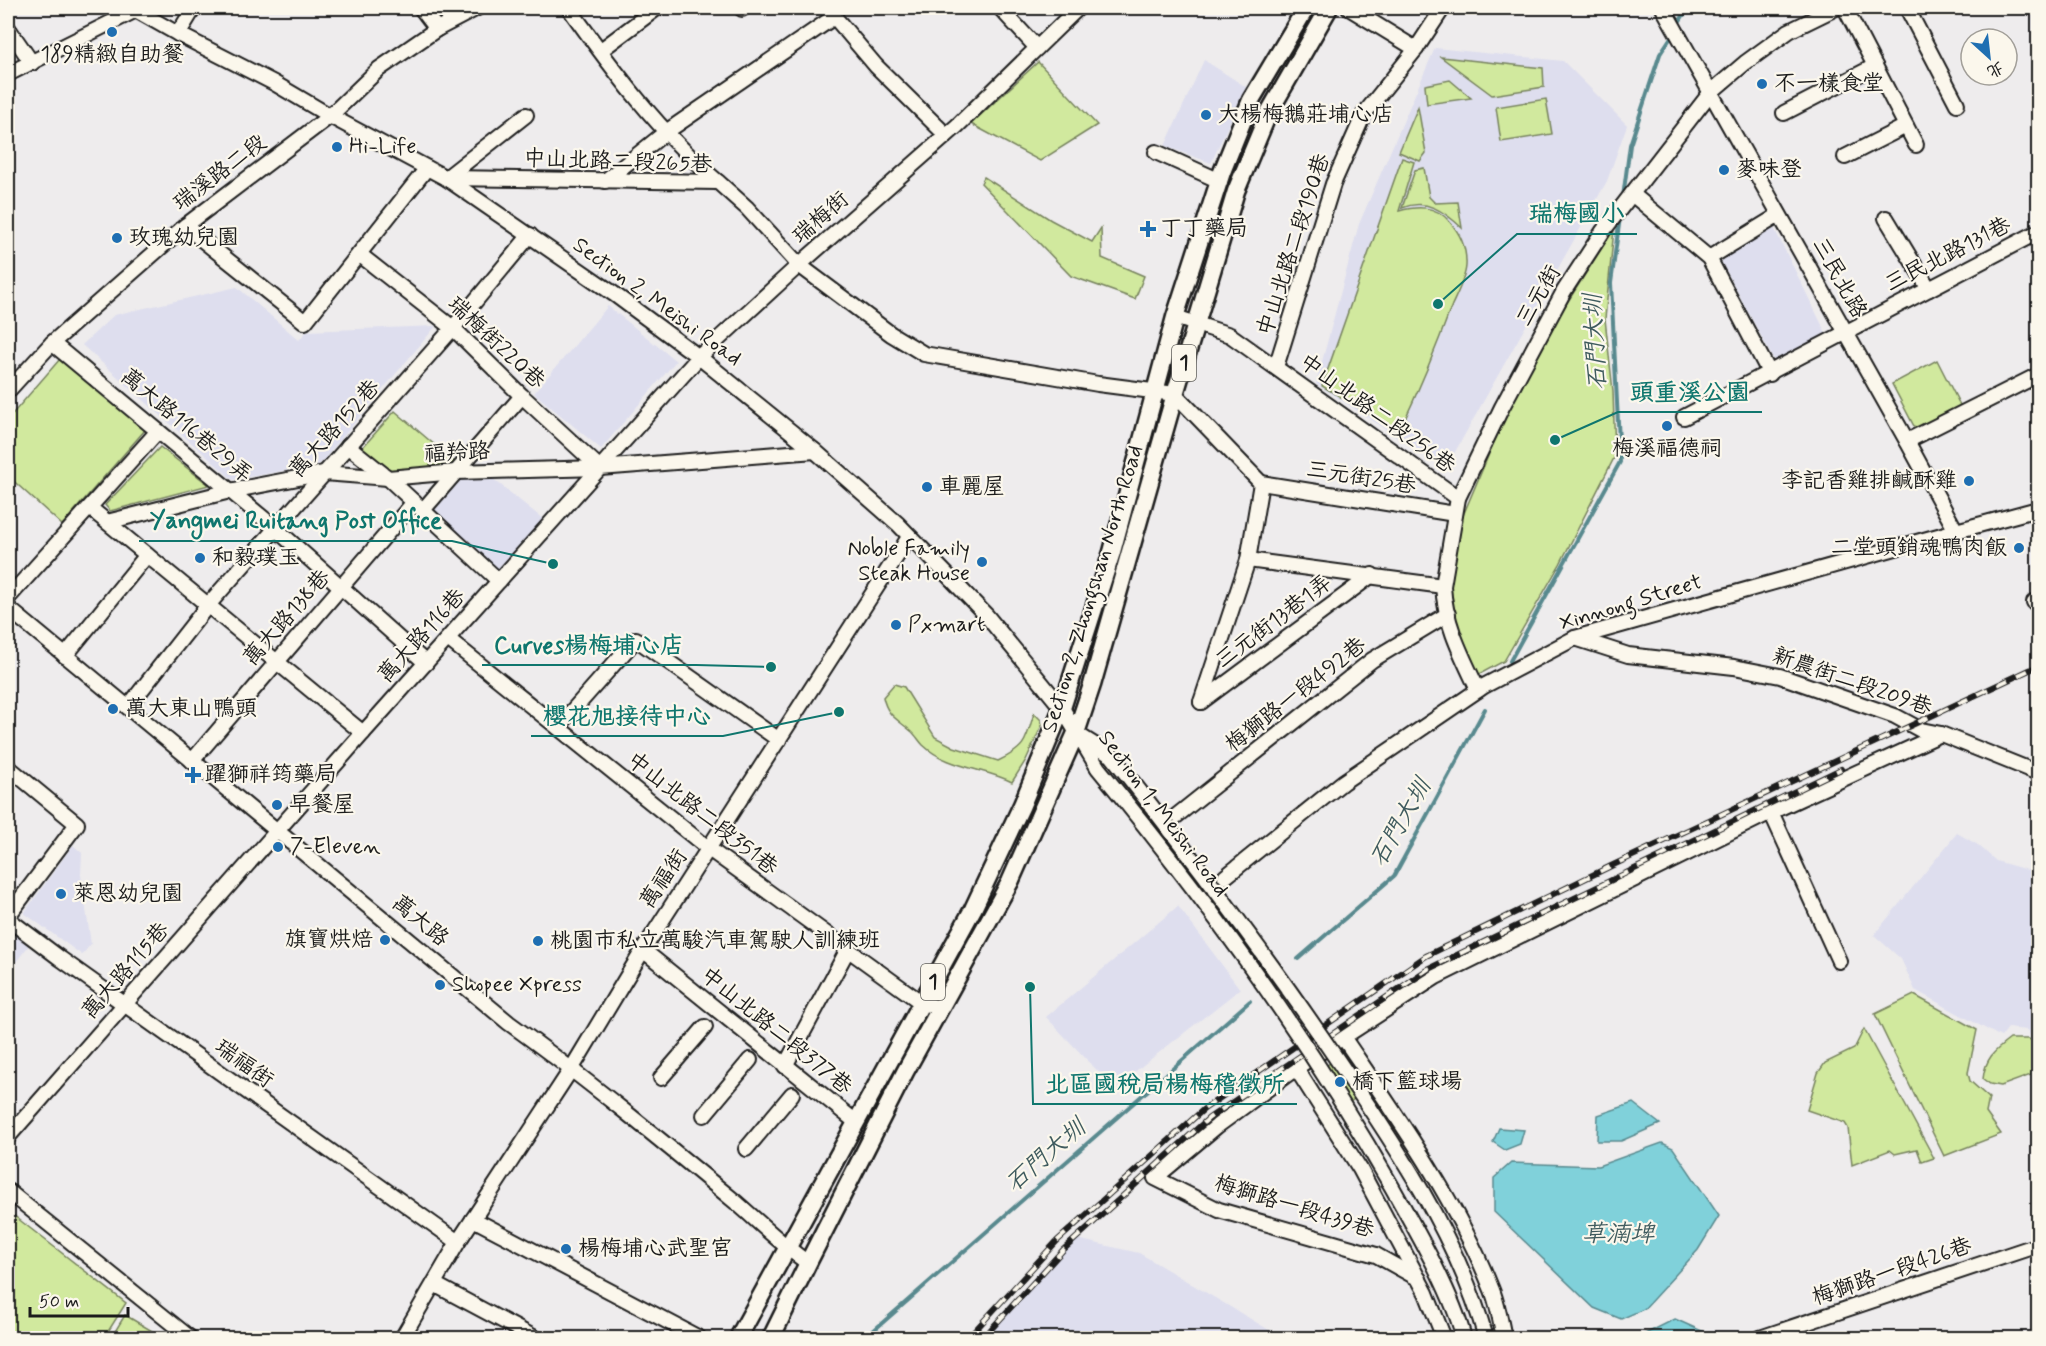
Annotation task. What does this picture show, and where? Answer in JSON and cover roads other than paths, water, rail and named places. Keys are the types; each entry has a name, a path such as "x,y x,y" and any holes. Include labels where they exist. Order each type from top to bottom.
{"main road":[{"name":"Section 2, Zhongshan North Road","path":"786,1248 977,902 1022,805 1062,708 1112,552 1175,317 1220,181 1251,100 1306,8"},
{"name":"Section 2, Zhongshan North Road","path":"808,1263 940,1008 1010,882 1076,733 1236,192 1268,114 1329,8"},
{"name":"1","path":"738,1338 786,1248"},
{"name":"1","path":"771,1338 808,1263"}],"street":[{"path":"178,34 194,8"},
{"path":"421,8 436,29"},
{"name":"瑞溪路二段","path":"8,391 52,343 184,226 330,116 379,69 436,29 477,8"},
{"path":"569,8 666,132 692,160 718,182"},
{"path":"601,50 657,8"},
{"path":"1000,8 1037,48"},
{"name":"瑞梅街","path":"600,468 699,357 946,135 1078,8"},
{"path":"1349,8 1416,49"},
{"name":"中山北路二段190巷","path":"1276,367 1337,174 1364,114 1416,49 1443,8"},
{"name":"三元街","path":"1478,690 1453,637 1443,585 1458,498 1502,407 1564,291 1603,231 1711,92 1745,63 1789,31 1836,8"},
{"path":"1845,8 1916,145"},
{"path":"1907,8 1957,104"},
{"path":"8,74 134,9"},
{"name":"Section 2, Meishi Road","path":"134,9 446,178 530,235 699,357 814,451 898,524 986,615 1062,708 1076,733"},
{"name":"三民北路","path":"1664,9 1956,531"},
{"path":"605,181 666,132 830,12 876,66 946,135"},
{"path":"8,28 32,63"},
{"path":"1784,113 1875,66"},
{"path":"446,178 526,115"},
{"path":"1845,157 1906,126"},
{"path":"1156,152 1220,181"},
{"path":"184,226 305,322 427,168"},
{"name":"中山北路二段265巷","path":"446,178 718,182 747,208 799,265 891,333 924,354 1098,384 1175,394"},
{"path":"1629,198 1709,258 1770,374"},
{"path":"1709,258 1779,215"},
{"path":"1886,218 1929,288"},
{"name":"三民北路131巷","path":"1684,417 2038,232"},
{"name":"萬大路152巷","path":"128,707 208,605 453,328 530,235"},
{"name":"瑞梅街220巷","path":"359,254 453,328 600,468"},
{"name":"中山北路二段256巷","path":"1175,317 1230,335 1458,498"},
{"name":"萬大路116巷29弄","path":"52,343 274,528 426,663"},
{"path":"1907,441 2038,375"},
{"path":"1175,394 1261,483 1248,560 1443,585"},
{"name":"萬大路138巷","path":"192,761 342,587 418,506 456,472 522,396"},
{"path":"8,598 158,431"},
{"path":"348,446 388,478 499,581"},
{"name":"福羚路","path":"106,522 230,491 324,473 388,478 456,472 600,468 814,451"},
{"name":"萬大路116巷","path":"276,832 600,468"},
{"name":"三元街25巷","path":"1261,483 1455,514"},
{"path":"90,508 363,733"},
{"name":"Xinnong Street","path":"1225,877 1343,782 1478,690 1575,638 2038,509"},
{"name":"萬福街","path":"402,1338 458,1242 572,1068 642,950 909,537"},
{"path":"65,656 147,555"},
{"name":"三元街13巷1弄","path":"1248,560 1201,702 1372,575"},
{"name":"萬大路","path":"8,609 509,1023 572,1068 739,1205 786,1248 808,1263"},
{"name":"梅獅路一段492巷","path":"1175,817 1372,660 1448,614"},
{"name":"新農街二段209巷","path":"1575,638 1628,655 1734,667 1780,676 1895,716 1921,730 1941,734 2038,773"},
{"name":"中山北路二段351巷","path":"448,639 709,849 847,951 922,1003 940,1008"},
{"path":"558,728 636,639 779,740"},
{"name":"Section 1, Meishi Road","path":"1076,733 1112,756 1186,849 1312,1023 1390,1137 1463,1271 1486,1338"},
{"name":"Section 1, Meishi Road","path":"1076,733 1098,768 1213,916 1287,1019 1334,1091 1410,1220 1458,1319 1464,1338"},
{"path":"1444,1338 1426,1293 1360,1169 1296,1068 1436,977 1771,812 1941,734"},
{"path":"8,767 77,824 8,918"},
{"path":"1771,812 1839,960"},
{"name":"萬大路115巷","path":"8,1137 276,832"},
{"name":"瑞福街","path":"8,918 458,1242"},
{"name":"中山北路二段377巷","path":"642,950 856,1122"},
{"path":"785,1066 847,951"},
{"path":"662,1078 705,1027"},
{"path":"1343,1037 1418,1148 1462,1225 1493,1291 1504,1338"},
{"path":"704,1115 750,1060"},
{"name":"梅獅路一段439巷","path":"1296,1068 1217,1126 1155,1178 1219,1210 1376,1255 1419,1279"},
{"path":"746,1149 792,1094"},
{"path":"8,1191 190,1338"},
{"path":"473,1220 699,1338"},
{"name":"梅獅路一段426巷","path":"1760,1338 2038,1245"},
{"path":"434,1284 535,1338"}],"water":[{"path":"1633,1103 1660,1124 1621,1141 1597,1141 1598,1115"},
{"path":"1499,1128 1524,1130 1520,1144 1505,1150 1493,1142"},
{"name":"草湳埤","path":"1662,1143 1673,1148 1719,1216 1698,1250 1644,1309 1621,1319 1594,1308 1494,1212 1494,1178 1511,1163 1598,1166"},
{"path":"1675,1319 1712,1338 1637,1338"}],"waterway":[{"name":"石門大圳","path":"1676,27 1688,8"},
{"name":"石門大圳","path":"1623,197 1630,145 1660,54 1673,34"},
{"name":"石門大圳","path":"1510,661 1620,462 1611,283 1620,217"},
{"name":"石門大圳","path":"1298,959 1394,876 1485,709"},
{"name":"石門大圳","path":"865,1338 1250,1001"}],"railway":[{"path":"968,1338 1057,1241 1204,1109 1426,956 1611,866 2038,666"},
{"path":"983,1338 1063,1250 1209,1118 1428,969 1841,769"}],"place":[{"name":"189精緻自助餐","path":"112,32"},
{"name":"不一樣食堂","path":"1762,84"},
{"name":"大楊梅鵝莊埔心店","path":"1206,115"},
{"name":"Hi-Life","path":"337,147"},
{"name":"麥味登","path":"1724,170"},
{"name":"丁丁藥局","path":"1148,229"},
{"name":"玫瑰幼兒園","path":"117,238"},
{"name":"瑞梅國小","path":"1438,304"},
{"name":"梅溪福德祠","path":"1667,426"},
{"name":"頭重溪公園","path":"1555,440"},
{"name":"李記香雞排鹹酥雞","path":"1969,481"},
{"name":"車麗屋","path":"927,487"},
{"name":"二堂頭銷魂鴨肉飯","path":"2019,548"},
{"name":"和毅璞玉","path":"200,558"},
{"name":"Noble Family Steak House","path":"982,562"},
{"name":"Yangmei Ruitang Post Office","path":"553,564"},
{"name":"Pxmart","path":"896,625"},
{"name":"Curves楊梅埔心店","path":"771,667"},
{"name":"萬大東山鴨頭","path":"113,709"},
{"name":"櫻花旭接待中心","path":"839,712"},
{"name":"躍獅祥筠藥局","path":"193,775"},
{"name":"早餐屋","path":"277,805"},
{"name":"7-Eleven","path":"278,847"},
{"name":"萊恩幼兒園","path":"61,894"},
{"name":"旗寶烘焙","path":"385,940"},
{"name":"桃園市私立萬駿汽車駕駛人訓練班","path":"538,941"},
{"name":"Shopee Xpress","path":"440,985"},
{"name":"北區國稅局楊梅稽徵所","path":"1030,987"},
{"name":"橋下籃球場","path":"1340,1082"},
{"name":"楊梅埔心武聖宮","path":"566,1249"}]}
